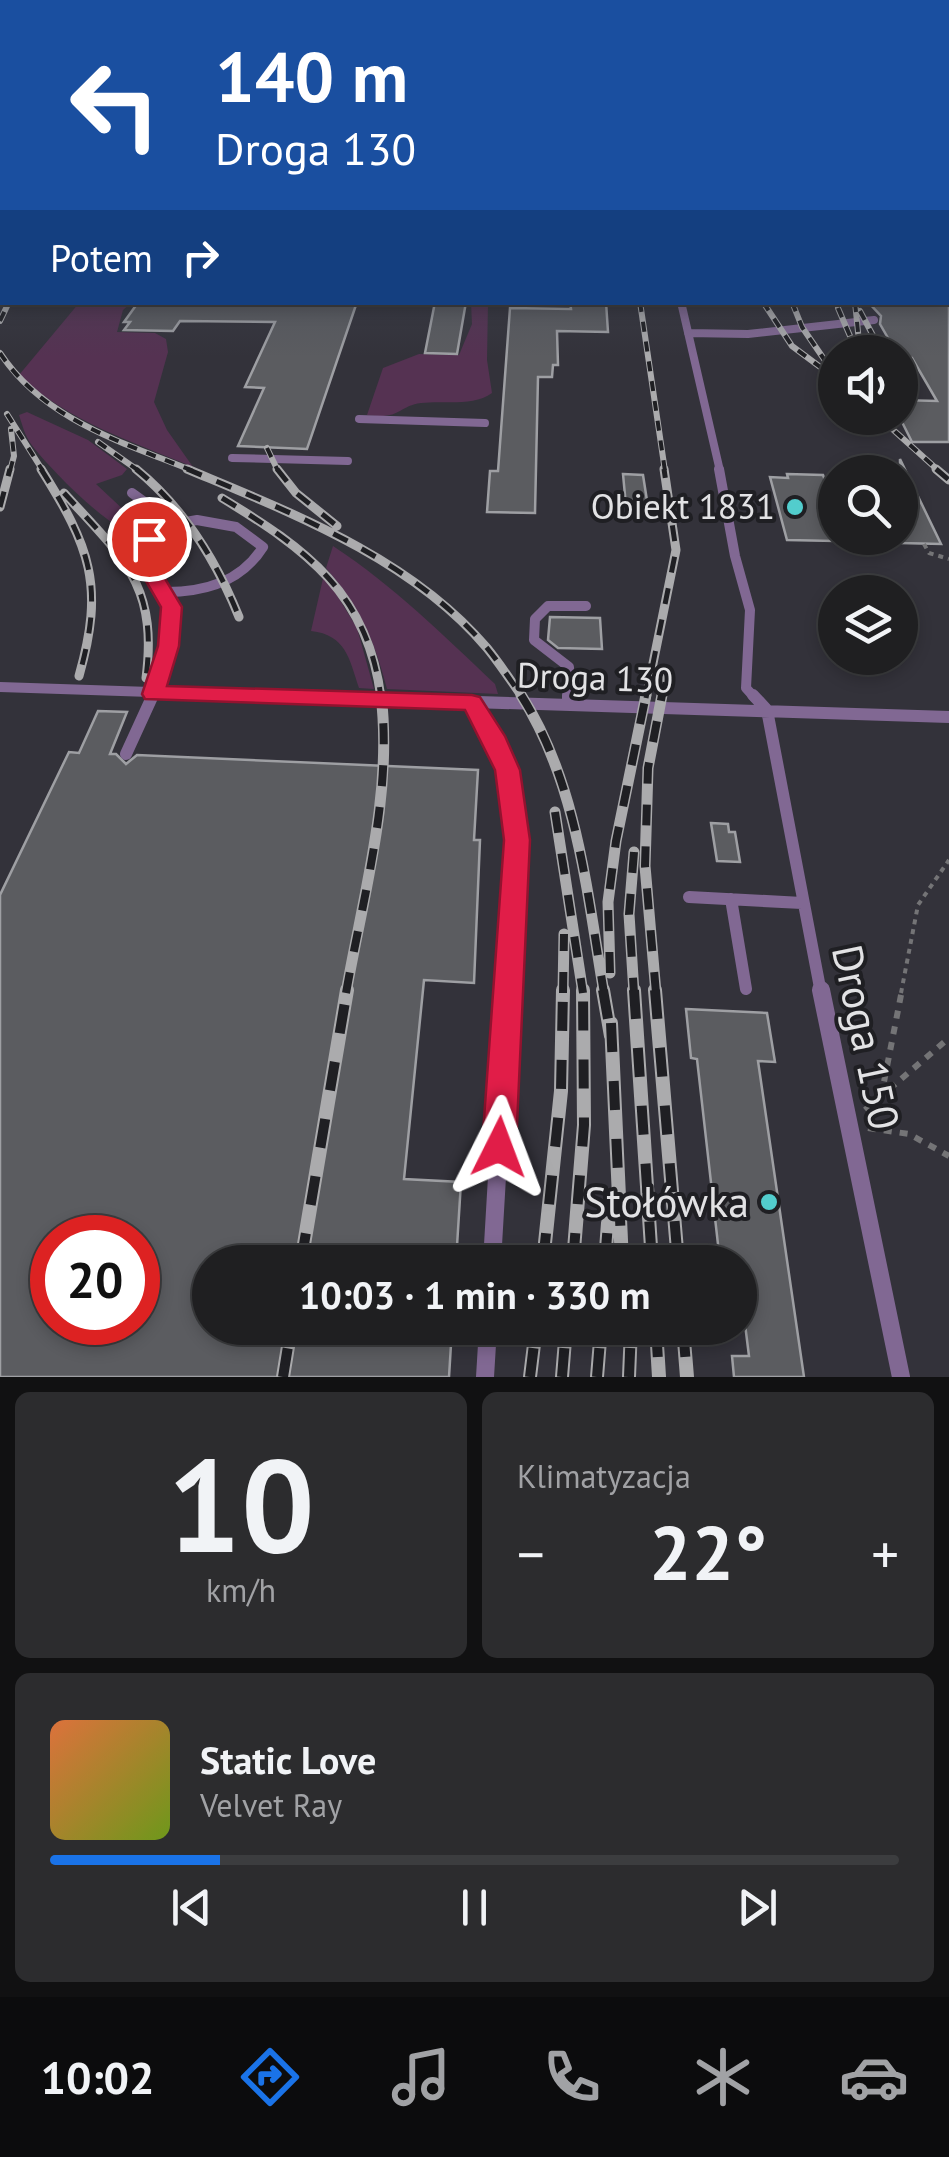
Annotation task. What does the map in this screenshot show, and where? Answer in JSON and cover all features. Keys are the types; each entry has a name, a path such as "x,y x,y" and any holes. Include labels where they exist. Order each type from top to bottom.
{"lane":[{"name":"Droga 150","path":"682,305 750,610 746,688 766,710 802,903 901,1377"},
{"path":"688,333 748,334 874,320"},
{"path":"359,418 485,423"},
{"path":"232,458 348,461"},
{"path":"132,492 176,524"},
{"path":"126,754 153,694 168,646 172,607 142,557 143,549 160,530 176,524 226,524 257,536 264,547 258,558 227,581 187,592 165,592"},
{"path":"568,705 570,667 534,640 535,620 548,606 586,606"},
{"name":"Droga 130","path":"0,688 949,717"},
{"path":"472,702 494,736 508,770 517,840 493,1245"},
{"path":"688,897 802,903"},
{"path":"732,900 746,990"},
{"path":"485,1377 487,1345"}],"path":[{"path":"924,544 929,553 949,559"},
{"path":"881,1096 918,905 949,860"},
{"path":"848,1125 949,1038"},
{"path":"848,1125 909,1134 949,1156"}],"shaded area":[{"path":"0,305 949,305 949,1377 0,1377"},
{"path":"77,305 129,305 123,310 117,332 155,333 166,339 168,352 154,402 167,430 193,467 79,418 19,375"},
{"path":"471,305 488,305 487,360 492,393 476,400 421,403 387,416 367,415 383,368 419,354 459,355 472,324"},
{"path":"27,412 88,440 127,469 122,475 96,484 143,528 140,536 98,512 52,468 25,434 19,415"},
{"path":"333,546 417,611 495,684 498,694 387,689 364,625 326,568"},
{"path":"324,574 357,628 374,689 359,688 349,658 339,643 311,631"}],"building":[{"path":"136,305 356,305 307,449 238,446 264,388 245,387 275,322 180,321 173,331 124,330 130,322 124,322"},
{"path":"434,305 465,305 457,354 425,353"},
{"path":"570,305 606,305 608,332 557,331 558,365 553,365 552,377 538,377 535,513 487,512 490,471 498,471 510,308 571,309"},
{"path":"871,305 949,305 949,442 912,442 908,435 918,435 918,400 937,401 918,368 918,335 886,335 880,324 881,316"},
{"path":"623,474 643,475 648,507 626,506"},
{"name":"Obiekt 1831","path":"787,474 818,475 818,541 787,540 770,477 788,478"},
{"path":"918,496 941,544 918,543"},
{"path":"550,617 600,618 602,649 558,648 548,640"},
{"path":"98,711 127,712 110,754 116,754 126,764 137,755 478,770 474,840 480,840 474,983 424,980 404,1179 461,1182 457,1245 192,1245 192,1345 451,1345 449,1377 0,1377 0,895 69,752 79,753"},
{"path":"711,823 728,824 729,832 735,832 740,862 717,861"},
{"path":"686,1009 767,1013 775,1062 758,1061 804,1377 734,1377 732,1356 749,1356 748,1345 757,1345 757,1245 718,1245 697,1059 691,1058"}],"railway":[{"path":"0,321 8,305"},
{"path":"640,305 665,471"},
{"path":"765,305 792,346 818,365"},
{"path":"793,305 818,350"},
{"path":"855,305 858,335"},
{"path":"838,308 850,335"},
{"path":"860,311 873,335"},
{"path":"0,353 39,396 62,412 112,439 193,471"},
{"path":"7,414 43,471"},
{"path":"10,471 14,456 11,429"},
{"path":"899,435 939,471"},
{"path":"98,442 139,471"},
{"path":"267,448 277,469"},
{"path":"0,507 10,469"},
{"path":"41,469 71,521 88,568 91,616 79,676"},
{"path":"136,469 197,536 239,617"},
{"path":"187,469 348,541 423,588 487,648 522,696"},
{"path":"277,469 296,493 337,526"},
{"path":"646,698 676,550 664,469"},
{"path":"936,469 949,480"},
{"path":"64,493 119,555 141,595 147,619 146,678"},
{"path":"222,498 280,536 328,578 362,630 374,661 381,698"},
{"path":"662,698 666,677"},
{"path":"346,993 380,807 384,732 381,695"},
{"path":"610,973 608,902 616,841 646,695"},
{"path":"656,993 645,866 648,768 662,695"},
{"path":"522,696 540,729 567,801 585,878 604,993"},
{"path":"555,812 583,993"},
{"path":"634,852 629,914 634,993"},
{"path":"563,993 564,934"},
{"path":"304,1245 347,990"},
{"path":"545,1245 561,1091 563,990"},
{"path":"574,1245 584,1125 583,990"},
{"path":"603,990 611,1036"},
{"path":"634,990 651,1245"},
{"path":"655,990 677,1245"},
{"path":"611,1023 621,1245"},
{"path":"606,1245 608,1223"},
{"path":"283,1377 288,1345"},
{"path":"530,1377 534,1345"},
{"path":"562,1377 565,1345"},
{"path":"597,1377 600,1345"},
{"path":"629,1377 630,1345"},
{"path":"657,1345 659,1377"},
{"path":"684,1345 687,1377"}],"place":[{"name":"Obiekt 1831","path":"795,507"},
{"name":"Stołówka","path":"769,1202"}],"route":[{"path":"149,539 142,557 160,581 172,607 168,646 153,694 472,702 494,736 508,770 517,840 499,1147"}]}
